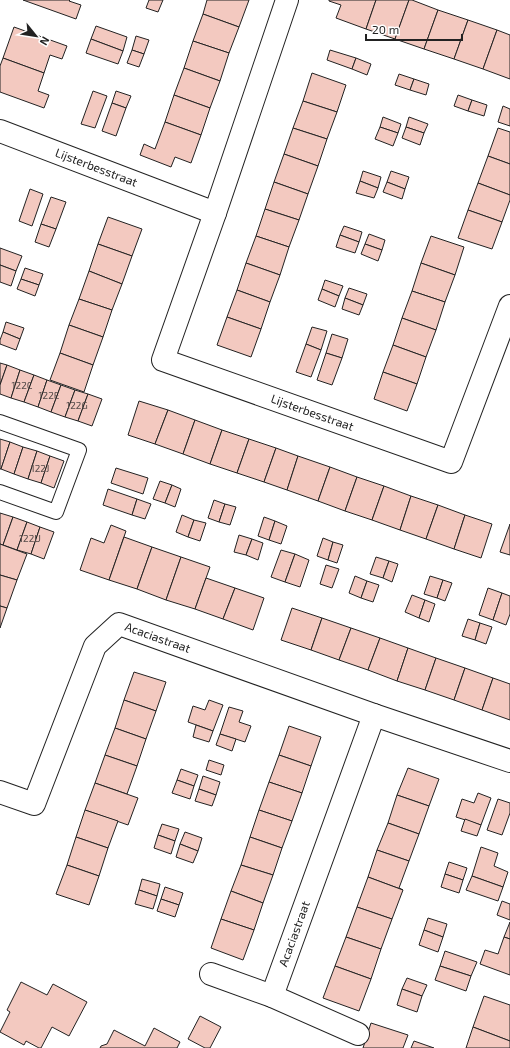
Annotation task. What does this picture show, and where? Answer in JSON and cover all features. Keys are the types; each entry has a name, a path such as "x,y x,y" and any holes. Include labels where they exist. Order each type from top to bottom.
{"street":[{"name":"Lijsterbesstraat","path":"287,0 164,360 452,462 510,306"},
{"name":"Lijsterbesstraat","path":"0,131 215,213"},
{"name":"Acaciastraat","path":"0,792 34,804 95,646 119,624 374,715 510,761"},
{"name":"Acaciastraat","path":"272,996 374,715"},
{"path":"211,974 272,996 358,1034"}],"lane":[{"path":"0,422 79,450 56,512 0,492"}],"building":[{"path":"23,0 70,0 69,1 81,5 76,19"},
{"path":"149,0 163,0 158,12 146,8"},
{"path":"207,0 249,0 239,27 203,14"},
{"path":"329,0 376,0 366,29 336,18 341,5"},
{"path":"376,0 409,0 395,39 366,29"},
{"path":"409,0 438,10 424,49 395,39"},
{"path":"438,10 468,20 454,59 424,49"},
{"path":"203,14 239,27 229,53 193,41"},
{"path":"468,20 497,30 483,69 454,59"},
{"path":"96,26 127,37 123,51 91,39"},
{"path":"14,27 67,46 62,59 50,55 44,73 3,58"},
{"path":"497,30 510,35 510,79 483,69"},
{"path":"136,36 149,40 144,54 132,50"},
{"path":"91,39 123,51 118,64 86,53"},
{"path":"193,41 229,53 220,81 184,68"},
{"path":"132,50 144,54 139,67 127,63"},
{"path":"330,50 356,58 352,69 327,60"},
{"path":"3,58 44,73 38,91 49,95 44,108 0,92 0,66"},
{"path":"356,58 371,64 367,75 352,69"},
{"path":"184,68 220,81 210,108 174,95"},
{"path":"312,73 346,85 337,112 303,101"},
{"path":"399,74 414,79 410,90 395,85"},
{"path":"414,79 429,84 426,95 410,90"},
{"path":"93,91 107,96 95,128 81,124"},
{"path":"116,91 131,96 126,108 112,103"},
{"path":"174,95 210,108 201,135 165,122"},
{"path":"458,95 472,100 468,111 454,106"},
{"path":"472,100 487,105 484,116 468,111"},
{"path":"303,101 337,112 327,139 293,128"},
{"path":"112,103 126,108 116,136 102,131"},
{"path":"503,106 510,109 510,126 498,122"},
{"path":"383,117 401,124 398,133 380,127"},
{"path":"409,117 428,124 424,133 406,127"},
{"path":"165,122 201,135 191,163 175,157 171,167 140,155 144,144 155,149"},
{"path":"380,127 398,133 393,146 375,139"},
{"path":"406,127 424,133 420,145 402,138"},
{"path":"293,128 327,139 318,166 284,154"},
{"path":"498,128 510,132 510,164 488,156"},
{"path":"284,154 318,166 308,194 274,182"},
{"path":"488,156 510,164 510,195 478,183"},
{"path":"363,171 381,177 378,188 360,181"},
{"path":"391,171 409,177 405,189 387,182"},
{"path":"360,181 378,188 374,198 356,193"},
{"path":"274,182 308,194 299,220 265,209"},
{"path":"387,182 405,189 402,199 383,192"},
{"path":"478,183 510,195 510,200 502,222 468,210"},
{"path":"30,189 43,194 32,226 19,221"},
{"path":"51,197 66,202 56,229 41,224"},
{"path":"265,209 299,220 289,247 256,236"},
{"path":"468,210 502,222 492,249 458,238"},
{"path":"108,217 142,229 132,256 98,244"},
{"path":"41,224 56,229 49,247 35,242"},
{"path":"344,226 362,232 359,242 340,235"},
{"path":"369,234 385,240 382,250 365,244"},
{"path":"340,235 359,242 355,253 336,247"},
{"path":"256,236 289,247 280,275 246,263"},
{"path":"431,236 464,247 455,275 421,263"},
{"path":"98,244 132,256 122,284 89,271"},
{"path":"365,244 382,250 378,261 361,254"},
{"path":"0,248 22,256 16,271 0,265"},
{"path":"246,263 280,275 270,302 237,290"},
{"path":"421,263 455,275 445,302 412,291"},
{"path":"0,265 16,271 11,286 0,282"},
{"path":"25,268 43,274 39,285 21,279"},
{"path":"89,271 122,284 112,310 79,299"},
{"path":"21,279 39,285 35,296 17,289"},
{"path":"325,280 343,286 339,296 322,289"},
{"path":"349,288 367,294 363,305 345,298"},
{"path":"322,289 339,296 335,307 318,300"},
{"path":"237,290 270,302 261,329 227,317"},
{"path":"412,291 445,302 436,330 402,318"},
{"path":"345,298 363,305 359,315 342,309"},
{"path":"79,299 112,310 103,337 69,325"},
{"path":"227,317 261,329 251,357 217,345"},
{"path":"402,318 436,330 426,357 393,345"},
{"path":"6,322 24,328 20,339 3,332"},
{"path":"69,325 103,337 93,365 60,353"},
{"path":"312,327 327,331 321,350 306,344"},
{"path":"3,332 20,339 16,350 0,344"},
{"path":"332,334 348,339 342,358 326,353"},
{"path":"306,344 321,350 311,377 296,372"},
{"path":"393,345 426,357 417,384 383,372"},
{"path":"60,353 93,365 84,392 50,380"},
{"path":"326,353 342,358 332,385 317,380"},
{"path":"0,363 7,365 0,385"},
{"path":"7,365 20,370 11,398 0,394 0,385"},
{"path":"20,370 34,375 24,402 11,398"},
{"path":"383,372 417,384 407,411 374,399"},
{"path":"34,375 47,380 38,407 24,402"},
{"path":"47,380 61,385 51,412 38,407"},
{"path":"61,385 75,390 65,417 51,412"},
{"path":"75,390 88,394 78,421 65,417"},
{"path":"88,394 102,399 92,426 78,421"},
{"path":"139,401 168,410 155,444 128,435"},
{"path":"168,410 195,420 183,454 155,444"},
{"path":"195,420 222,430 210,464 183,454"},
{"path":"222,430 249,439 237,473 210,464"},
{"path":"0,439 10,442 1,469 0,469"},
{"path":"249,439 276,448 264,482 237,473"},
{"path":"10,442 23,447 14,474 1,469"},
{"path":"23,447 37,451 28,479 14,474"},
{"path":"276,448 298,456 287,490 264,482"},
{"path":"37,451 50,456 41,483 28,479"},
{"path":"50,456 64,461 54,488 41,483"},
{"path":"298,456 330,467 318,501 287,490"},
{"path":"330,467 357,477 345,511 318,501"},
{"path":"116,468 148,478 143,494 111,483"},
{"path":"357,477 384,486 372,520 345,511"},
{"path":"160,481 172,485 165,503 153,499"},
{"path":"172,485 181,489 175,507 165,503"},
{"path":"384,486 411,496 400,530 372,520"},
{"path":"108,489 137,499 132,515 103,505"},
{"path":"411,496 438,505 426,539 400,530"},
{"path":"137,499 151,504 145,519 132,515"},
{"path":"214,500 225,504 219,522 208,518"},
{"path":"225,504 236,507 230,525 219,522"},
{"path":"438,505 465,515 454,549 426,539"},
{"path":"0,513 13,517 3,545 0,544"},
{"path":"182,515 194,520 188,537 176,532"},
{"path":"465,515 492,524 481,558 454,549"},
{"path":"13,517 27,522 17,550 3,545"},
{"path":"264,517 275,521 269,540 258,536"},
{"path":"194,520 206,523 200,541 188,537"},
{"path":"275,521 287,526 281,544 269,540"},
{"path":"27,522 40,527 31,554 17,550"},
{"path":"510,524 510,555 500,552"},
{"path":"111,525 126,531 109,580 80,570 91,538 104,543"},
{"path":"40,527 54,532 44,559 31,554"},
{"path":"239,535 252,539 246,555 234,552"},
{"path":"124,537 152,547 137,589 109,580"},
{"path":"323,538 333,542 328,560 317,556"},
{"path":"252,539 263,543 258,560 246,555"},
{"path":"333,542 343,545 337,563 328,560"},
{"path":"0,544 27,554 17,580 0,575"},
{"path":"152,547 181,557 166,600 137,589"},
{"path":"281,550 295,554 285,582 271,577"},
{"path":"295,554 309,560 300,587 285,582"},
{"path":"181,557 210,567 195,609 166,600"},
{"path":"376,557 389,561 383,578 370,574"},
{"path":"389,561 398,564 392,582 383,578"},
{"path":"326,565 339,569 332,588 320,584"},
{"path":"0,575 17,580 7,608 0,606"},
{"path":"355,576 367,581 361,598 349,593"},
{"path":"430,576 443,580 437,598 424,594"},
{"path":"206,578 235,588 223,619 195,609"},
{"path":"443,580 452,583 445,601 437,598"},
{"path":"367,581 379,585 373,602 361,598"},
{"path":"235,588 264,598 253,630 223,619"},
{"path":"488,588 502,593 493,620 479,615"},
{"path":"502,593 510,596 510,614 506,625 493,620"},
{"path":"412,595 425,600 419,618 405,612"},
{"path":"425,600 435,604 429,622 419,618"},
{"path":"0,606 7,608 0,628"},
{"path":"292,608 322,618 311,650 281,640"},
{"path":"322,618 351,628 339,660 311,650"},
{"path":"468,619 480,623 475,640 462,636"},
{"path":"480,623 492,627 486,644 475,640"},
{"path":"351,628 380,638 368,670 339,660"},
{"path":"380,638 408,648 397,681 368,670"},
{"path":"408,648 436,658 425,690 397,681"},
{"path":"436,658 465,668 454,700 425,690"},
{"path":"465,668 493,678 482,710 454,700"},
{"path":"134,672 166,682 156,711 124,700"},
{"path":"493,678 510,684 510,720 482,710"},
{"path":"124,700 156,711 146,739 115,728"},
{"path":"209,700 223,705 213,731 188,722 193,706 205,710"},
{"path":"229,707 243,711 239,722 251,726 245,742 220,734"},
{"path":"196,725 213,731 209,742 193,737"},
{"path":"289,726 321,737 311,766 279,755"},
{"path":"115,728 146,739 137,766 105,755"},
{"path":"220,734 236,739 232,751 216,745"},
{"path":"105,755 137,766 127,794 95,783"},
{"path":"279,755 311,766 302,793 269,782"},
{"path":"209,760 224,765 221,775 206,770"},
{"path":"408,768 439,779 429,806 397,795"},
{"path":"181,769 198,775 194,786 177,780"},
{"path":"203,776 220,782 216,795 199,789"},
{"path":"177,780 194,786 190,799 172,793"},
{"path":"269,782 302,793 292,821 259,810"},
{"path":"95,783 138,798 128,825 85,810"},
{"path":"199,789 216,795 212,806 195,801"},
{"path":"478,793 491,798 481,825 456,817 462,799 474,803"},
{"path":"397,795 429,806 419,834 388,823"},
{"path":"498,799 510,803 510,813 502,835 487,830"},
{"path":"85,810 118,821 108,848 76,837"},
{"path":"259,810 292,821 282,848 250,837"},
{"path":"465,819 481,825 477,836 461,831"},
{"path":"388,823 419,834 409,861 377,850"},
{"path":"162,824 179,829 175,841 158,835"},
{"path":"185,832 202,838 198,851 180,844"},
{"path":"158,835 175,841 171,854 154,848"},
{"path":"76,837 108,848 99,876 67,865"},
{"path":"250,837 282,848 273,875 241,865"},
{"path":"180,844 198,851 193,863 176,857"},
{"path":"481,847 498,853 494,866 508,872 503,887 472,876"},
{"path":"377,850 409,861 399,888 403,890 368,877"},
{"path":"449,862 467,868 463,880 445,874"},
{"path":"67,865 99,876 89,905 56,894"},
{"path":"241,865 273,875 263,903 231,891"},
{"path":"445,874 463,880 459,893 441,887"},
{"path":"472,876 503,887 498,901 466,890"},
{"path":"368,877 403,890 392,919 357,907"},
{"path":"142,879 160,884 157,896 139,890"},
{"path":"165,887 183,893 179,905 161,899"},
{"path":"139,890 157,896 153,909 135,904"},
{"path":"231,891 263,903 254,930 221,919"},
{"path":"161,899 179,905 175,917 157,911"},
{"path":"502,901 510,904 510,920 497,915"},
{"path":"357,907 392,919 381,949 346,937"},
{"path":"428,918 447,924 443,937 424,930"},
{"path":"221,919 254,930 243,960 211,948"},
{"path":"510,922 510,939 504,937"},
{"path":"424,930 443,937 438,952 419,945"},
{"path":"346,937 381,949 371,979 335,966"},
{"path":"504,937 510,939 510,975 480,964 485,950 498,954"},
{"path":"445,951 477,962 471,976 440,966"},
{"path":"335,966 371,979 359,1011 323,998"},
{"path":"440,966 471,976 466,991 435,980"},
{"path":"407,978 427,985 422,996 402,989"},
{"path":"21,982 47,995 53,984 87,1002 69,1036 52,1027 41,1048 39,1048 26,1041 24,1045 0,1032 10,1012 7,1010"},
{"path":"402,989 422,996 417,1012 397,1005"},
{"path":"484,996 510,1005 510,1041 473,1027"},
{"path":"200,1016 221,1027 210,1048 205,1048 188,1039"},
{"path":"371,1023 408,1035 403,1048 363,1048"},
{"path":"473,1027 510,1041 510,1048 466,1048"},
{"path":"154,1028 180,1042 177,1048 100,1048 101,1046 107,1044 114,1030 145,1046"},
{"path":"414,1041 434,1048 411,1048"}]}
